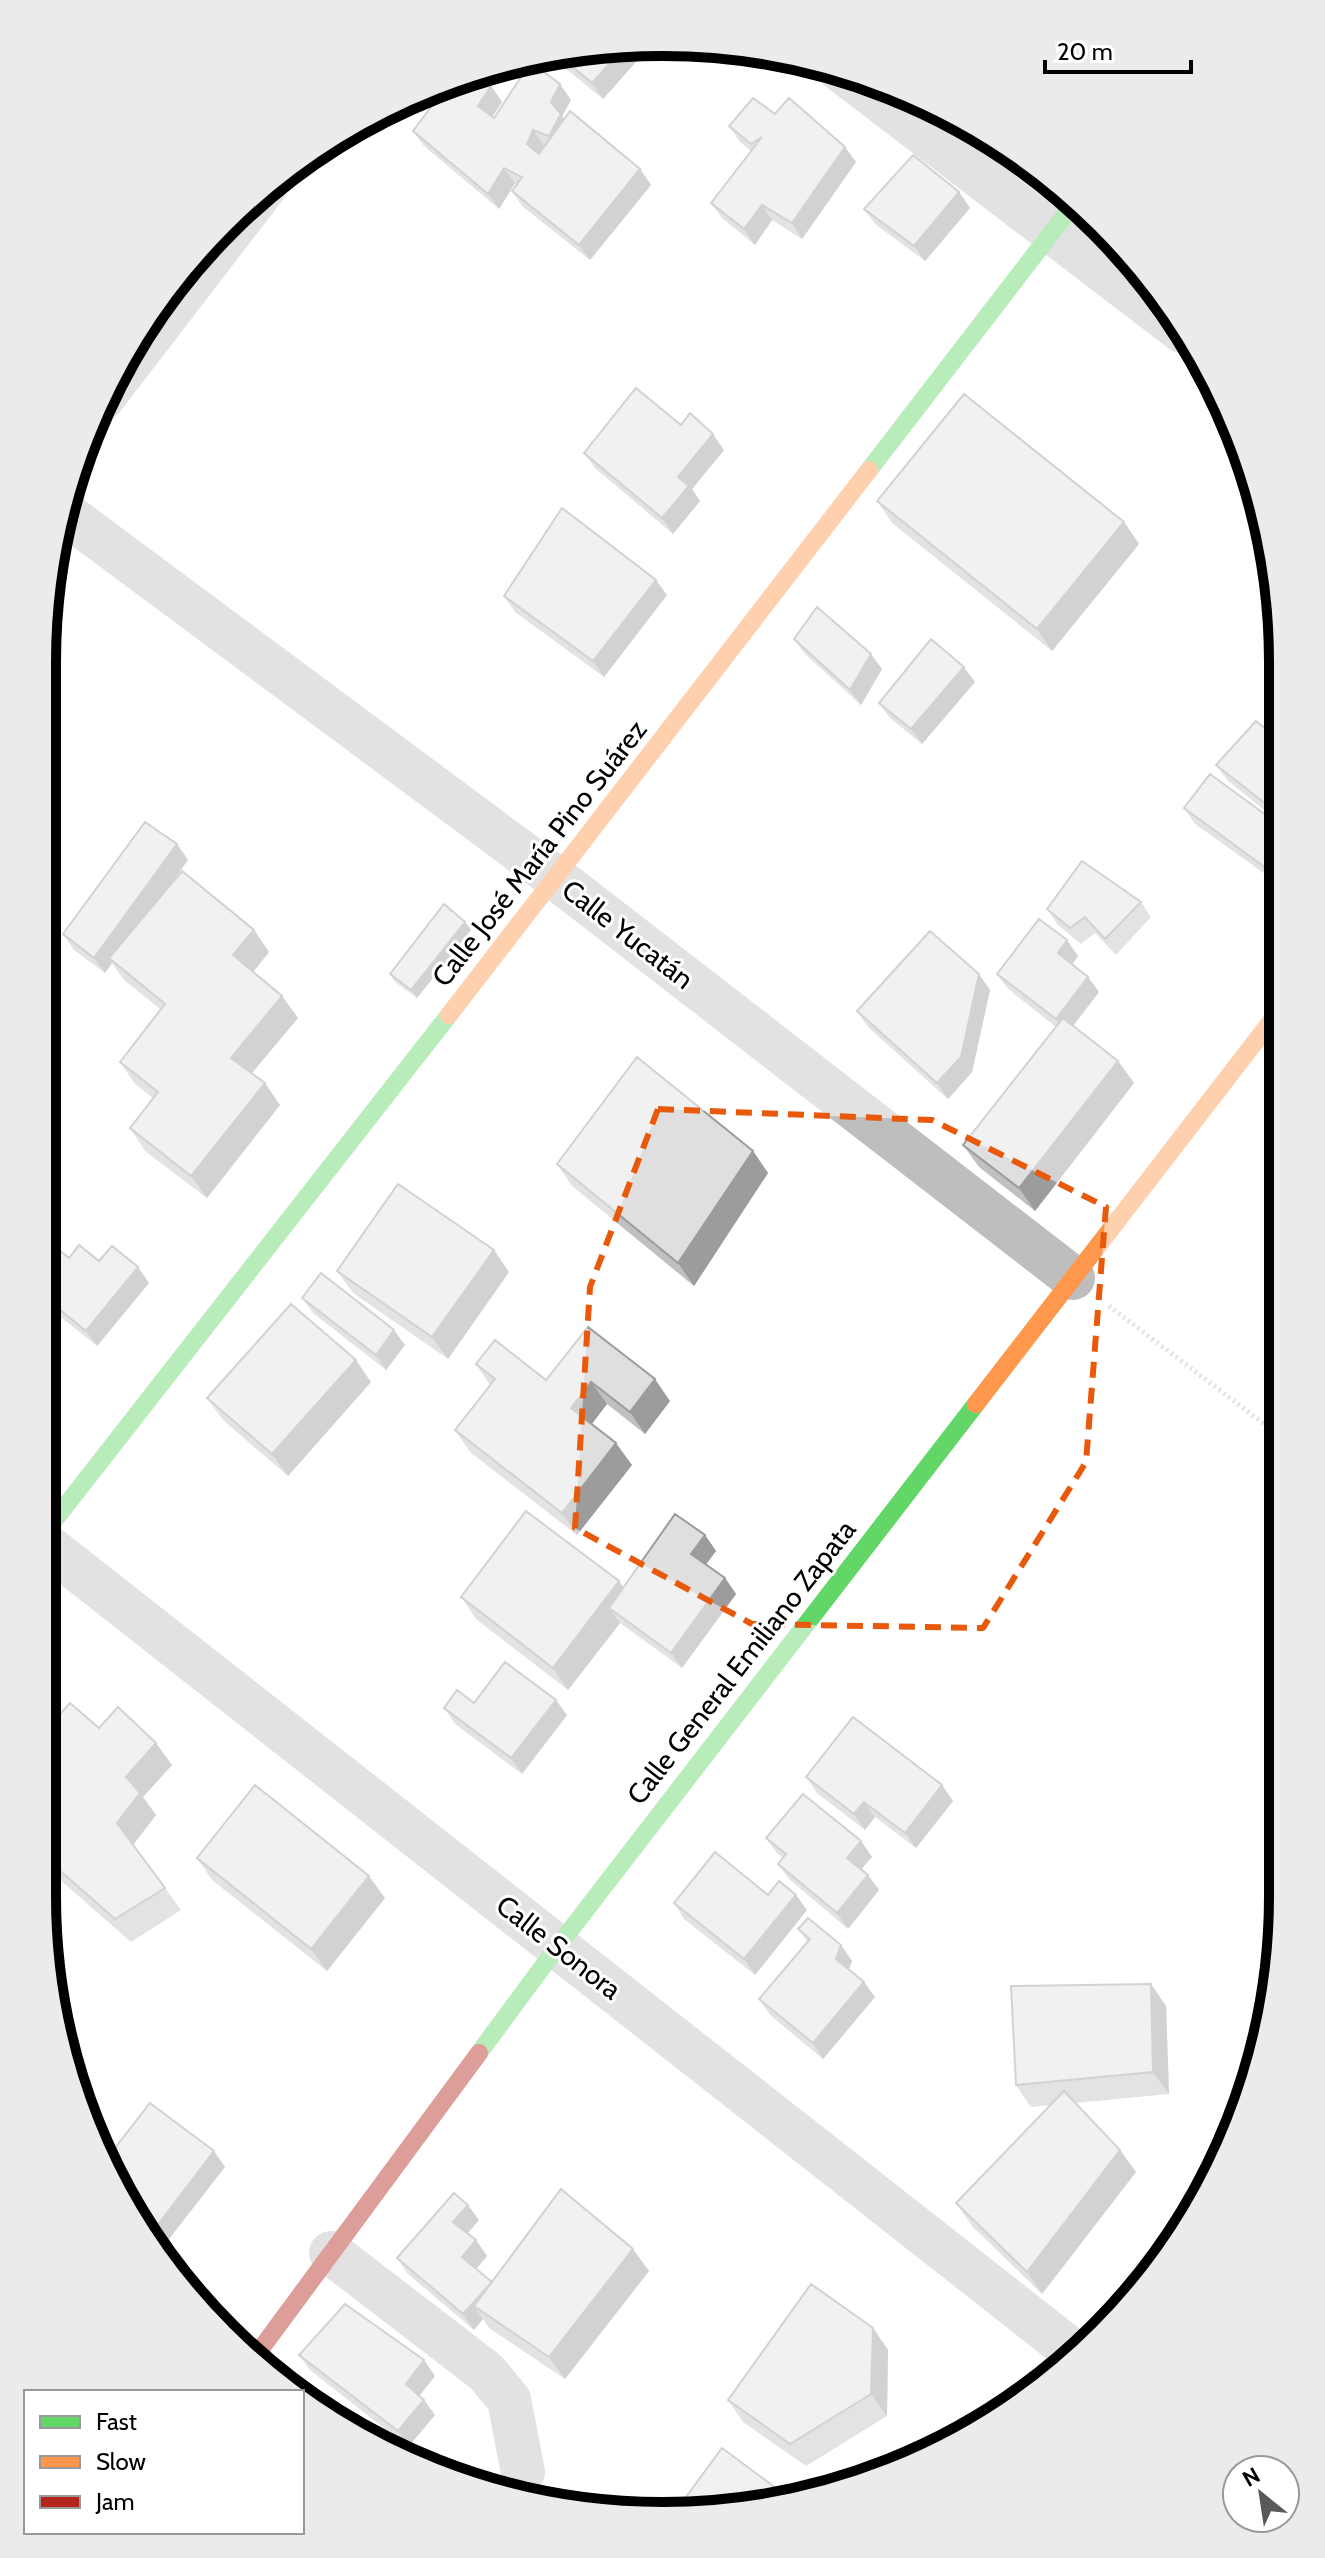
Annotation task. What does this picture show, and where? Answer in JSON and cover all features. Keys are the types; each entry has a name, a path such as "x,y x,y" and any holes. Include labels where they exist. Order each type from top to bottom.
{"street":[{"path":"882,97 1064,217 1147,297"},
{"name":"Calle José María Pino Suárez","path":"56,1518 556,878 1064,217"},
{"path":"157,327 203,267"},
{"name":"Calle Yucatán","path":"74,520 556,878 1073,1278"},
{"name":"Calle General Emiliano Zapata","path":"261,2349 558,1946 1269,1024"},
{"name":"Calle Sonora","path":"56,1553 1067,2347"},
{"path":"331,2253 486,2372 509,2400 523,2472"}],"path":[{"path":"1073,1278 1269,1428"}],"highlighted area":[{"path":"658,1109 932,1120 1106,1207 1086,1462 983,1628 752,1624 575,1528 590,1287"}],"building":[{"path":"615,58 592,83 569,64"},
{"path":"540,69 560,84 551,102 561,114 549,136 533,130 527,144 539,154 570,111 640,169 579,245 512,191 522,177 504,168 488,194 413,131 436,100 486,83 491,86 478,106 494,118 524,73"},
{"path":"753,98 775,114 789,98 845,147 792,223 762,205 744,229 711,203 762,137 751,144 729,126"},
{"path":"913,155 959,192 914,246 864,209"},
{"path":"636,388 681,425 690,413 713,434 678,477 689,486 662,518 584,453"},
{"path":"964,394 1124,522 1037,629 877,501"},
{"path":"562,508 656,580 593,661 504,596"},
{"path":"817,607 871,654 850,690 794,639"},
{"path":"931,639 964,667 911,729 879,703"},
{"path":"1256,721 1269,732 1269,806 1216,765"},
{"path":"1210,774 1269,817 1269,870 1184,808"},
{"path":"145,822 177,844 94,958 63,934"},
{"path":"1082,861 1141,902 1105,939 1085,917 1070,928 1047,909"},
{"path":"182,871 254,930 233,955 282,996 231,1058 265,1083 191,1176 130,1128 158,1092 120,1062 165,1004 109,958"},
{"path":"444,904 465,922 411,990 390,974"},
{"path":"1039,919 1067,940 1058,953 1088,977 1056,1019 997,974"},
{"path":"930,931 979,974 961,1057 937,1083 857,1011"},
{"path":"1063,1018 1118,1061 1019,1188 963,1145"},
{"path":"637,1057 753,1151 678,1263 557,1164"},
{"path":"398,1184 494,1250 432,1337 337,1271"},
{"path":"79,1245 99,1261 112,1246 138,1267 86,1331 56,1307 56,1248 69,1258"},
{"path":"321,1273 394,1330 376,1355 302,1298"},
{"path":"291,1304 356,1360 272,1454 207,1398"},
{"path":"588,1327 655,1379 630,1412 591,1382 571,1408 616,1443 562,1513 455,1430 495,1379 476,1364 495,1340 546,1380"},
{"path":"526,1511 619,1581 553,1668 461,1597"},
{"path":"675,1514 705,1535 691,1554 725,1578 671,1653 609,1608"},
{"path":"505,1662 556,1700 511,1758 444,1708 457,1690 474,1703"},
{"path":"70,1703 99,1728 118,1707 156,1743 126,1777 140,1793 117,1823 165,1888 115,1919 56,1867 56,1718"},
{"path":"853,1717 942,1785 905,1833 864,1802 854,1814 806,1777"},
{"path":"255,1785 369,1876 311,1949 197,1858"},
{"path":"803,1794 861,1841 847,1858 868,1875 837,1913 778,1864 786,1854 766,1838"},
{"path":"715,1852 768,1895 779,1881 796,1895 744,1959 674,1903"},
{"path":"808,1918 841,1945 836,1959 864,1982 813,2043 759,1999 810,1939 798,1929"},
{"path":"1151,1984 1153,2072 1016,2085 1011,1986"},
{"path":"1064,2091 1120,2150 1027,2272 956,2203"},
{"path":"150,2103 214,2151 155,2228 113,2151"},
{"path":"561,2189 633,2249 549,2357 474,2306"},
{"path":"454,2193 468,2205 453,2222 476,2240 462,2257 492,2282 463,2314 397,2258"},
{"path":"811,2284 873,2328 871,2394 790,2444 728,2400"},
{"path":"345,2304 424,2360 406,2384 424,2400 398,2431 299,2355"},
{"path":"722,2448 779,2490 742,2497 683,2501"}],"traffic: fast":[{"path":"869,470 1067,212"},
{"path":"56,1518 449,1015"},
{"path":"479,2053 976,1404"}],"traffic: slow":[{"path":"449,1015 869,470"},
{"path":"976,1404 1269,1024"}],"traffic: jam":[{"path":"261,2349 479,2053"}]}
